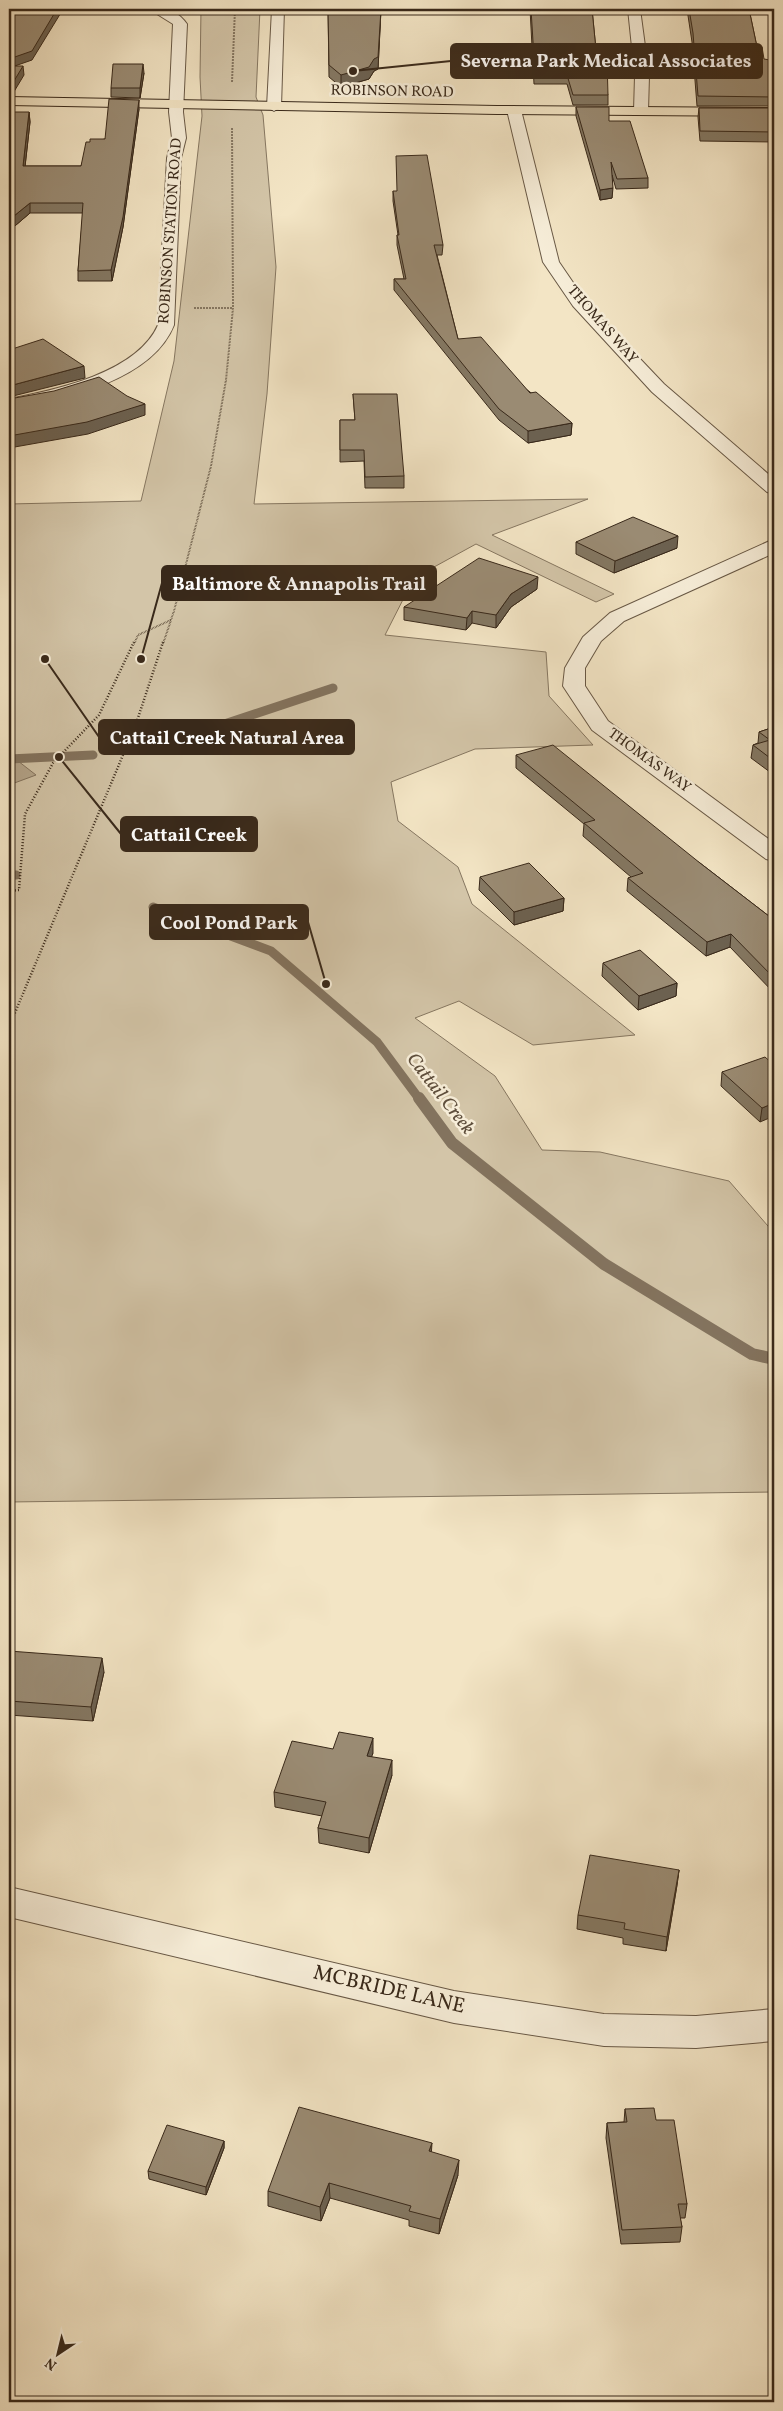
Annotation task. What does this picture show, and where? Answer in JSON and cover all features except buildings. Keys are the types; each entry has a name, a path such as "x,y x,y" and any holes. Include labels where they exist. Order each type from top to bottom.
{"main road":[{"name":"ROBINSON ROAD","path":"9,101 274,107 774,112"}],"street":[{"path":"274,107 278,9"},
{"path":"634,9 642,76 641,111"},
{"name":"ROBINSON STATION ROAD","path":"9,404 76,388 140,358 158,342 166,325 174,158 179,138 176,105 180,24 174,17 162,11"},
{"name":"THOMAS WAY","path":"514,110 551,262 563,282 582,306 658,388 774,488"},
{"name":"THOMAS WAY","path":"774,545 744,562 617,617 602,627 593,637 575,668 574,686 600,725 774,854"},
{"name":"MCBRIDE LANE","path":"9,1902 454,2007 604,2030 696,2032 774,2025"}],"path":[{"path":"9,1027 136,724 171,620 211,466 226,380 233,308 232,106 235,9"},
{"path":"168,308 233,308"},
{"path":"9,891 19,890 25,814 53,764 99,715 138,635 171,620"}],"shaded area":[{"path":"201,9 260,9 256,97 263,115 276,267 267,394 254,504 588,499 492,535 614,594 596,602 476,544 414,578 385,635 546,652 549,696 593,745 475,749 391,782 398,821 458,867 472,904 635,1035 533,1045 459,1001 415,1018 495,1076 542,1150 600,1152 729,1181 774,1233 774,1492 9,1502 9,504 141,501 174,361 202,116 200,77"},
{"path":"9,754 36,775 9,785"}],"waterway":[{"name":"Cattail Creek","path":"152,748 333,688"},
{"name":"Cattail Creek","path":"9,759 93,755"},
{"name":"Cattail Creek","path":"9,875 16,875"},
{"name":"Cattail Creek","path":"153,907 271,951 377,1042 420,1100"},
{"name":"Cattail Creek","path":"419,1098 452,1143 604,1264 752,1354 774,1359"}],"place":[{"name":"Severna Park Medical Associates","path":"353,71"},
{"name":"Cattail Creek Natural Area","path":"45,659"},
{"name":"Baltimore & Annapolis Trail","path":"141,659"},
{"name":"Cattail Creek","path":"59,757"},
{"name":"Cool Pond Park","path":"326,984"}]}
